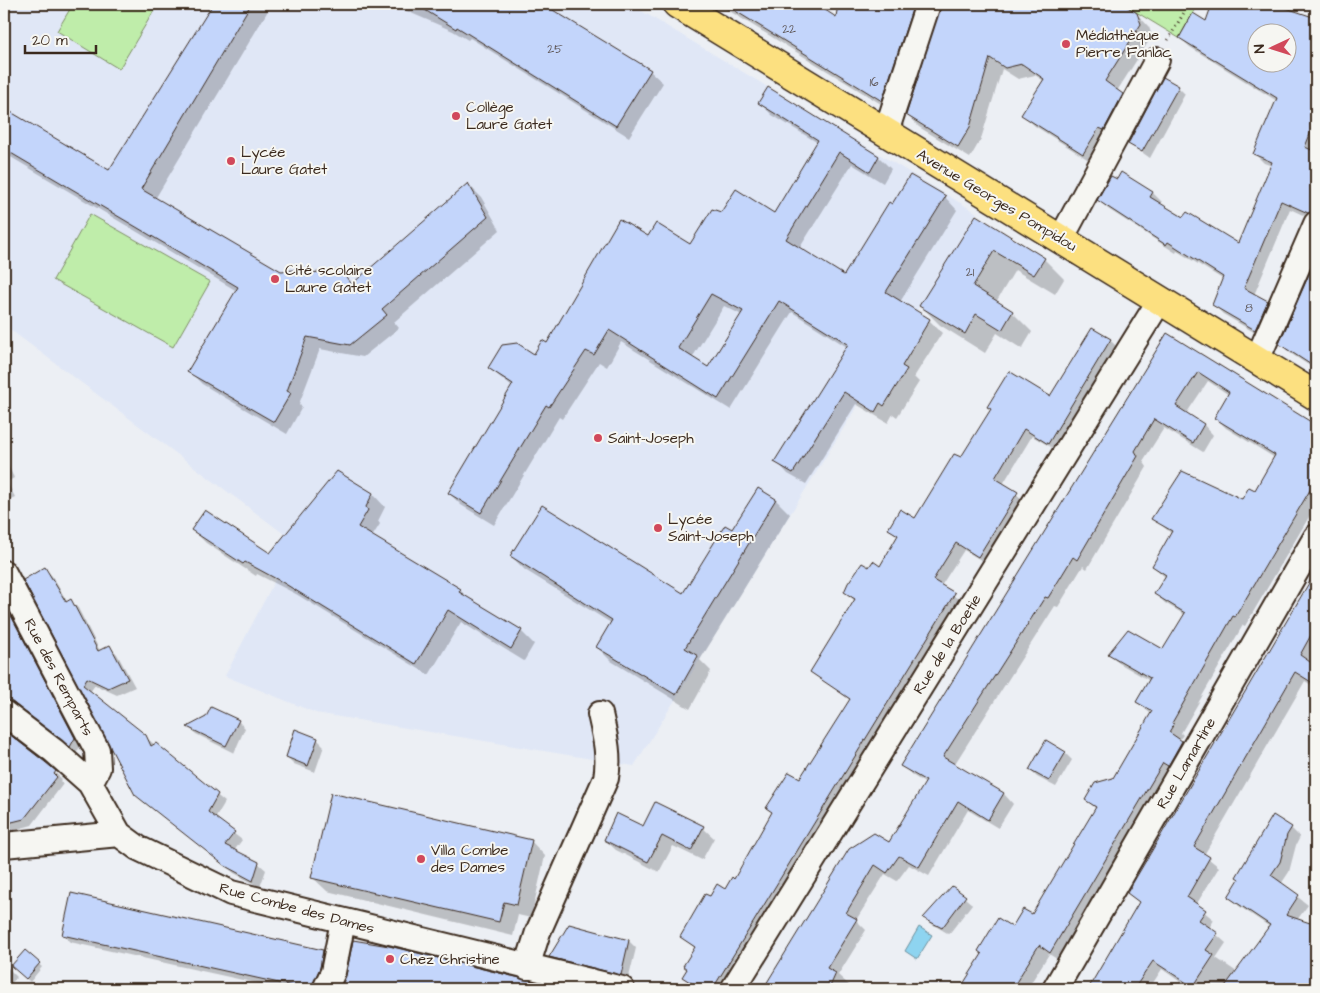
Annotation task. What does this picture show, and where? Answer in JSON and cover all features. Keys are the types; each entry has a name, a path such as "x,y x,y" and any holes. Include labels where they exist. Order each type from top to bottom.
{"main road":[{"name":"Avenue Georges Pompidou","path":"677,4 1316,396"}],"street":[{"path":"886,132 928,4"},
{"path":"1061,239 1157,60"},
{"path":"1257,360 1316,224"},
{"name":"Rue de la Boetie","path":"733,989 1160,300"},
{"name":"Rue Lamartine","path":"1055,989 1316,537"},
{"name":"Rue des Remparts","path":"4,573 97,750 98,768 90,783"},
{"name":"Rue Combe des Dames","path":"4,713 90,783 119,834 138,848 231,893 622,989"},
{"path":"528,966 538,932 606,778 608,763 607,742 600,714"},
{"path":"4,845 119,834"},
{"path":"325,989 333,972 342,921"}],"path":[{"path":"1157,60 1189,4"}],"shaded area":[{"path":"4,4 630,4 977,213 634,766 316,713 225,676 295,542 4,325"}],"green space":[{"path":"73,4 158,4 119,69 57,31"},
{"path":"1123,4 1198,4 1179,38"},
{"path":"90,214 210,282 173,347 53,280"}],"water":[{"path":"919,927 932,935 917,959 905,951"}],"building":[{"path":"213,4 251,4 141,189 281,271 310,269 310,273 340,270 352,284 468,183 488,217 382,309 387,315 350,345 307,337 287,391 291,393 274,422 187,372 238,287 4,149 4,108 109,170"},
{"path":"415,4 543,4 651,70 616,126 457,27 456,29"},
{"path":"724,4 816,4 836,17 838,4 914,4 882,101"},
{"path":"941,4 1123,4 1137,13 1141,24 1105,81 1123,94 1104,130 1099,128 1083,154 1021,115 1044,79 1022,64 1005,68 990,58 970,127 958,147 906,115"},
{"path":"1212,4 1274,4 1316,18 1316,119 1305,147 1316,152 1316,211 1308,213 1281,201 1244,288 1268,301 1255,330 1212,305 1223,277 1168,242 1166,245 1097,200 1111,176 1117,179 1121,172 1153,192 1150,197 1183,217 1187,212 1238,243 1272,162 1253,154 1277,98 1179,38 1193,13 1206,21"},
{"path":"1163,77 1179,86 1142,152 1128,144"},
{"path":"768,87 879,156 870,172 839,152 786,239 844,275 889,202 892,204 910,175 946,196 886,292 930,319 902,366 907,369 884,406 880,403 875,412 844,392 793,473 774,462 848,344 779,301 718,399 609,330 594,355 586,351 549,407 546,405 481,513 448,493 513,384 488,368 502,345 517,343 534,354 542,340 547,343 619,219 648,236 656,223 690,244 712,209 721,212 736,189 774,213 818,140 758,103","holes":["711,294 743,311 708,367 678,348"]},
{"path":"976,215 1045,258 1034,275 994,251 973,286 1013,311 1002,330 976,314 965,334 919,306"},
{"path":"1316,258 1316,368 1279,344"},
{"path":"1092,328 1111,339 1048,444 1024,429 995,478 1018,492 978,557 956,543 933,580 955,593 715,985 708,989 701,989 682,977 687,969 683,966 695,947 680,937 705,894 710,896 717,884 725,889 732,877 734,879 772,812 766,808 789,772 800,778 850,699 810,672 855,599 844,592 848,583 862,563 869,567 873,561 880,566 898,535 888,529 900,509 915,518 954,454 961,457 991,409 987,407 1009,371 1050,396"},
{"path":"1167,333 1316,425 1316,480 1235,617 1233,616 1172,723 1174,724 1169,732 1182,741 1168,766 1163,763 1050,953 1039,945 1012,989 960,989 982,954 978,951 998,918 1012,927 1023,909 1032,914 1096,807 1085,800 1095,783 1113,778 1152,711 1136,702 1150,678 1108,654 1128,629 1163,649 1185,613 1154,594 1166,575 1152,566 1172,531 1151,519 1182,471 1242,499 1249,487 1255,490 1275,455 1214,418 1229,392 1198,372 1176,406 1204,424 1193,443 1154,419 1135,451 1138,456 1077,560 1073,557 1048,598 1045,597 943,757 1004,793 988,820 958,801 919,867 899,856 887,873 875,865 846,913 857,919 827,968 836,973 829,989 763,989 849,849 874,833 889,842 926,781 900,766"},
{"path":"337,471 373,493 366,507 368,510 358,527 461,589 459,592 522,630 511,649 448,610 416,664 282,582 245,562 243,564 191,530 205,510 270,553"},
{"path":"758,488 776,499 685,648 698,656 676,695 596,647 612,620 510,556 542,505 683,593 725,525 732,529"},
{"path":"45,567 66,602 71,599 98,651 110,645 128,679 108,688 87,678 83,685 146,735 151,746 156,743 218,794 208,812 235,832 225,845 259,862 253,881 225,866 135,795 23,580"},
{"path":"1316,571 1316,626 1300,655 1316,666 1316,685 1295,672 1194,847 1210,857 1187,897 1206,910 1199,920 1218,933 1206,950 1214,955 1193,987 1153,961 1134,989 1088,989 1139,902 1127,893"},
{"path":"4,602 75,738 70,747 12,702 4,700"},
{"path":"211,707 239,720 226,746 187,727 206,717"},
{"path":"295,729 318,738 308,766 286,757"},
{"path":"4,730 56,771 54,774 57,777 24,819 4,824"},
{"path":"1046,740 1066,752 1049,781 1029,770"},
{"name":"Villa Combe des Dames","path":"331,793 532,840 517,905 504,902 499,922 311,878"},
{"path":"655,802 704,826 691,851 662,836 648,862 604,840 616,813 643,826"},
{"path":"1273,815 1292,827 1287,835 1280,862 1271,875 1299,895 1286,915 1316,925 1316,989 1223,989 1270,925 1228,897 1239,879 1236,877"},
{"path":"952,886 966,896 942,928 923,918"},
{"path":"71,893 323,950 320,968 311,989 306,989 62,935"},
{"path":"569,924 629,940 621,975 549,957"},
{"path":"353,940 389,946 565,989 340,989 346,975"},
{"path":"25,950 40,963 26,979 11,966"}],"place":[{"name":"Médiathèque Pierre Fanlac","path":"1066,44"},
{"name":"Collège Laure Gatet","path":"456,116"},
{"name":"Lycée Laure Gatet","path":"231,161"},
{"name":"Cité scolaire Laure Gatet","path":"275,279"},
{"name":"Saint-Joseph","path":"598,438"},
{"name":"Lycée Saint-Joseph","path":"658,528"},
{"name":"Villa Combe des Dames","path":"421,859"},
{"name":"Chez Christine","path":"390,959"}]}
